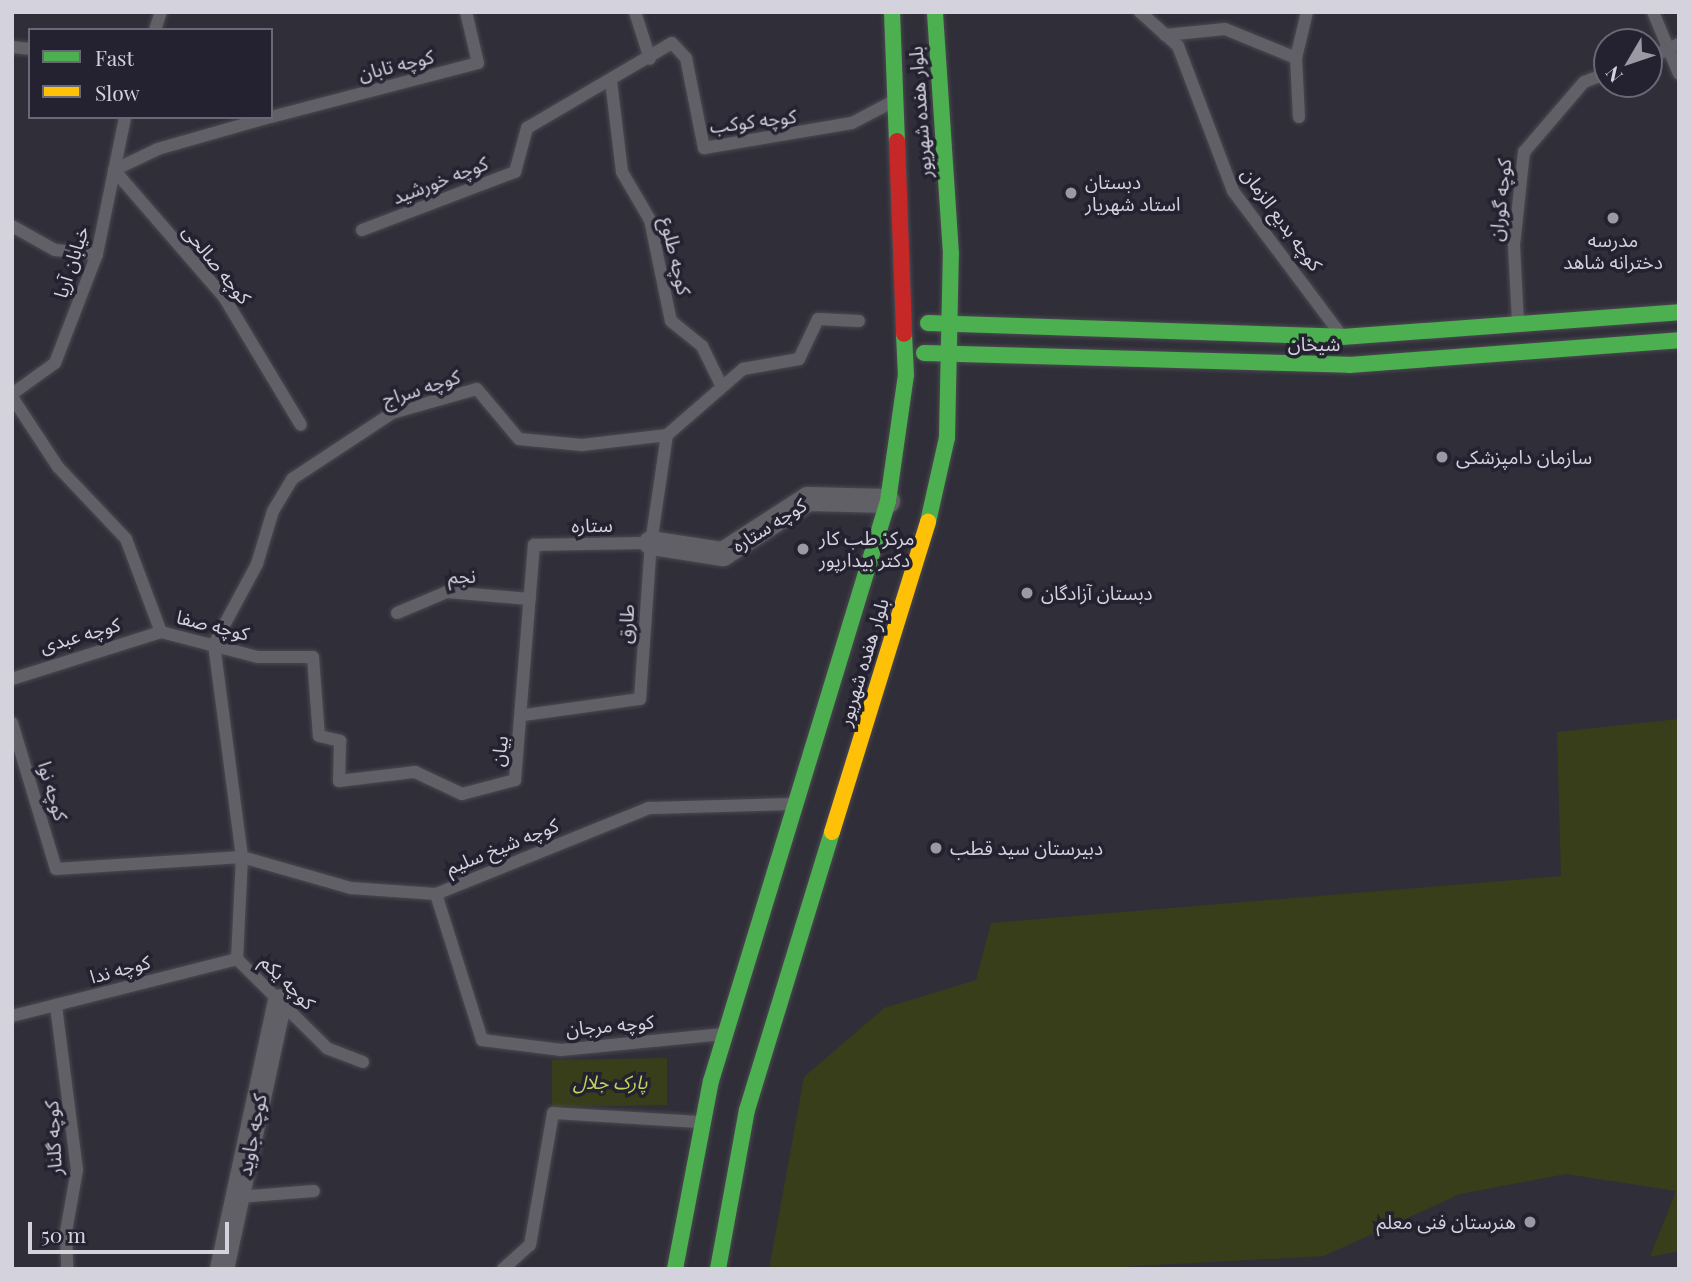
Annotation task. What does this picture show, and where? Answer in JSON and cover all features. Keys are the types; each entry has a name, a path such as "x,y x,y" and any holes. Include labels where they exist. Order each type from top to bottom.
{"street":[{"name":"بلوار هفده شهریور","path":"675,1269 701,1122 794,804 888,501 906,321 892,12"},
{"name":"بلوار هفده شهریور","path":"718,1269 747,1110 930,515 947,438 950,325 935,12"},
{"name":"شیخان","path":"906,321 950,325 1342,337 1679,312"},
{"path":"1518,326 1520,354"},
{"name":"شیخان","path":"905,352 1336,365 1520,354 1679,340"},
{"name":"کوچه ستاره","path":"651,542 723,554 808,499 888,501"},
{"name":"کوچه جاوید","path":"222,1269 280,1001"}],"lane":[{"name":"کوچه تابان","path":"273,116 478,63 466,12"},
{"path":"635,12 650,59"},
{"name":"کوچه بدیع الزمان","path":"1140,12 1178,46 1233,191 1342,337"},
{"path":"1298,117 1296,58 1307,12"},
{"path":"1653,12 1674,47 1679,74"},
{"path":"1165,35 1225,29 1296,58"},
{"name":"کوچه کوکب","path":"650,59 672,43 687,58 704,148 852,123 897,100"},
{"name":"کوچه خورشید","path":"362,230 515,172 527,128 650,59"},
{"name":"کوچه گوران","path":"1518,326 1514,245 1524,152 1584,82 1593,78"},
{"name":"کوچه طلوع","path":"611,81 622,172 650,220 671,321 702,346 722,385"},
{"name":"خیابان آریا","path":"12,396 55,363 97,254 125,119"},
{"name":"کوچه تابان","path":"114,170 158,149 263,119"},
{"name":"کوچه صالحی","path":"114,170 224,298 301,425"},
{"path":"12,226 55,250 97,254"},
{"path":"667,435 743,369 799,359 818,319 859,321"},
{"name":"کوچه سراج","path":"214,644 257,564 273,512 292,479 392,413 478,389 519,439 582,445 667,435"},
{"name":"کوچه صفا","path":"12,396 58,467 126,539 161,632 258,657 313,657 319,736 340,741 339,780"},
{"name":"طارق","path":"524,715 640,699 651,542 667,435"},
{"name":"ستاره","path":"534,545 651,542"},
{"name":"بیان","path":"339,780 415,772 462,794 514,780 524,715 534,545"},
{"name":"نجم","path":"397,613 447,592 530,598"},
{"name":"کوچه عبدی","path":"14,674 161,632"},
{"path":"214,644 242,857"},
{"path":"12,687 14,674"},
{"name":"کوچه نوا","path":"12,723 56,869"},
{"name":"کوچه شیخ سلیم","path":"56,869 242,857 351,888 436,894 649,808 794,804"},
{"name":"کوچه یکم","path":"242,857 237,959 327,1048 363,1062"},
{"name":"کوچه مرجان","path":"436,894 482,1040 561,1050 726,1033"},
{"name":"کوچه ندا","path":"12,1016 237,959"},
{"name":"کوچه گلنار","path":"55,1006 77,1170 66,1232 67,1269"},
{"path":"503,1269 530,1245 553,1113 701,1122"},
{"path":"239,1196 314,1191"}],"green space":[{"path":"1679,719 1679,1251 1650,1257 1676,1191 1566,1174 1460,1194 1324,1256 1081,1269 769,1269 804,1077 884,1008 976,980 991,923 1561,876 1557,732"},
{"name":"پارک جلال","path":"667,1058 667,1105 552,1107 552,1060"}],"traffic: fast":[{"path":"892,12 897,141"},
{"path":"928,522 947,438 951,254 935,12"},
{"path":"928,323 1342,337 1679,312"},
{"path":"675,1269 711,1081 888,501 906,375 904,334"},
{"path":"924,353 1349,365 1679,340"},
{"path":"718,1269 747,1110 832,832"}],"traffic: slow":[{"path":"832,832 928,522"}],"traffic: jam":[{"path":"897,141 904,334"}],"place":[{"name":"دبستان استاد شهریار","path":"1071,193"},
{"name":"مدرسه دخترانه شاهد","path":"1613,218"},
{"name":"سازمان دامپزشکی","path":"1442,457"},
{"name":"مرکز طب کار دکتر بیدارپور","path":"803,549"},
{"name":"دبستان آزادگان","path":"1027,593"},
{"name":"دبیرستان سید قطب","path":"936,848"},
{"name":"هنرستان فنی معلم","path":"1530,1222"}]}
